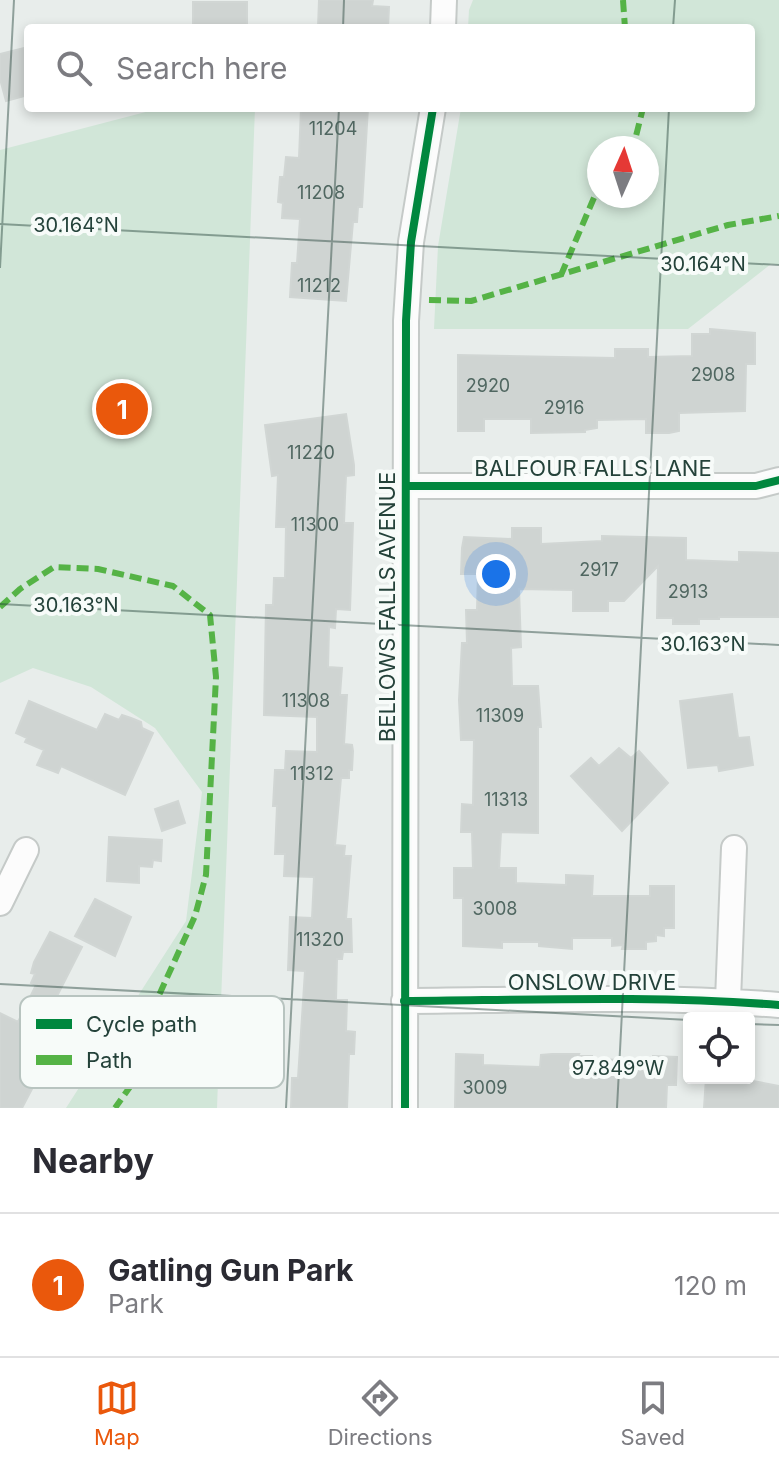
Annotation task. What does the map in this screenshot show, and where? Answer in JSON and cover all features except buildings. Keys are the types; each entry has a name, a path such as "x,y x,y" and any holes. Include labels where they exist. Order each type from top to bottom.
{"street":[{"path":"443,24 444,0"},
{"name":"BELLOWS FALLS AVENUE","path":"405,1108 408,278 432,112"},
{"name":"BALFOUR FALLS LANE","path":"406,486 756,486 779,480"},
{"path":"728,1000 734,848"},
{"path":"0,903 26,850"},
{"name":"ONSLOW DRIVE","path":"404,1001 728,1000 779,1005"}],"green space":[{"path":"473,0 779,0 779,265 771,264 688,329 434,329 438,246 460,112 755,112 755,24 468,24"},
{"path":"146,112 255,112 221,996 138,996 186,921 202,792 155,728 91,687 33,668 0,683 0,150"},
{"path":"79,1088 218,1088 217,1108 66,1108"}],"marked path":[{"path":"623,0 625,24"},
{"path":"636,136 642,112"},
{"path":"561,275 590,208"},
{"path":"429,300 471,301 728,225 779,216"},
{"path":"0,607 20,589 54,567 98,569 173,586 210,615 216,677 206,875 195,916 159,996"},
{"path":"115,1108 129,1088"}],"cycle path":[{"path":"405,1108 406,321 411,242 432,112"},
{"path":"406,486 756,486 779,480"},
{"path":"404,1001 638,999 779,1005"}],"place":[{"name":"Gatling Gun Park","path":"122,409"}]}
